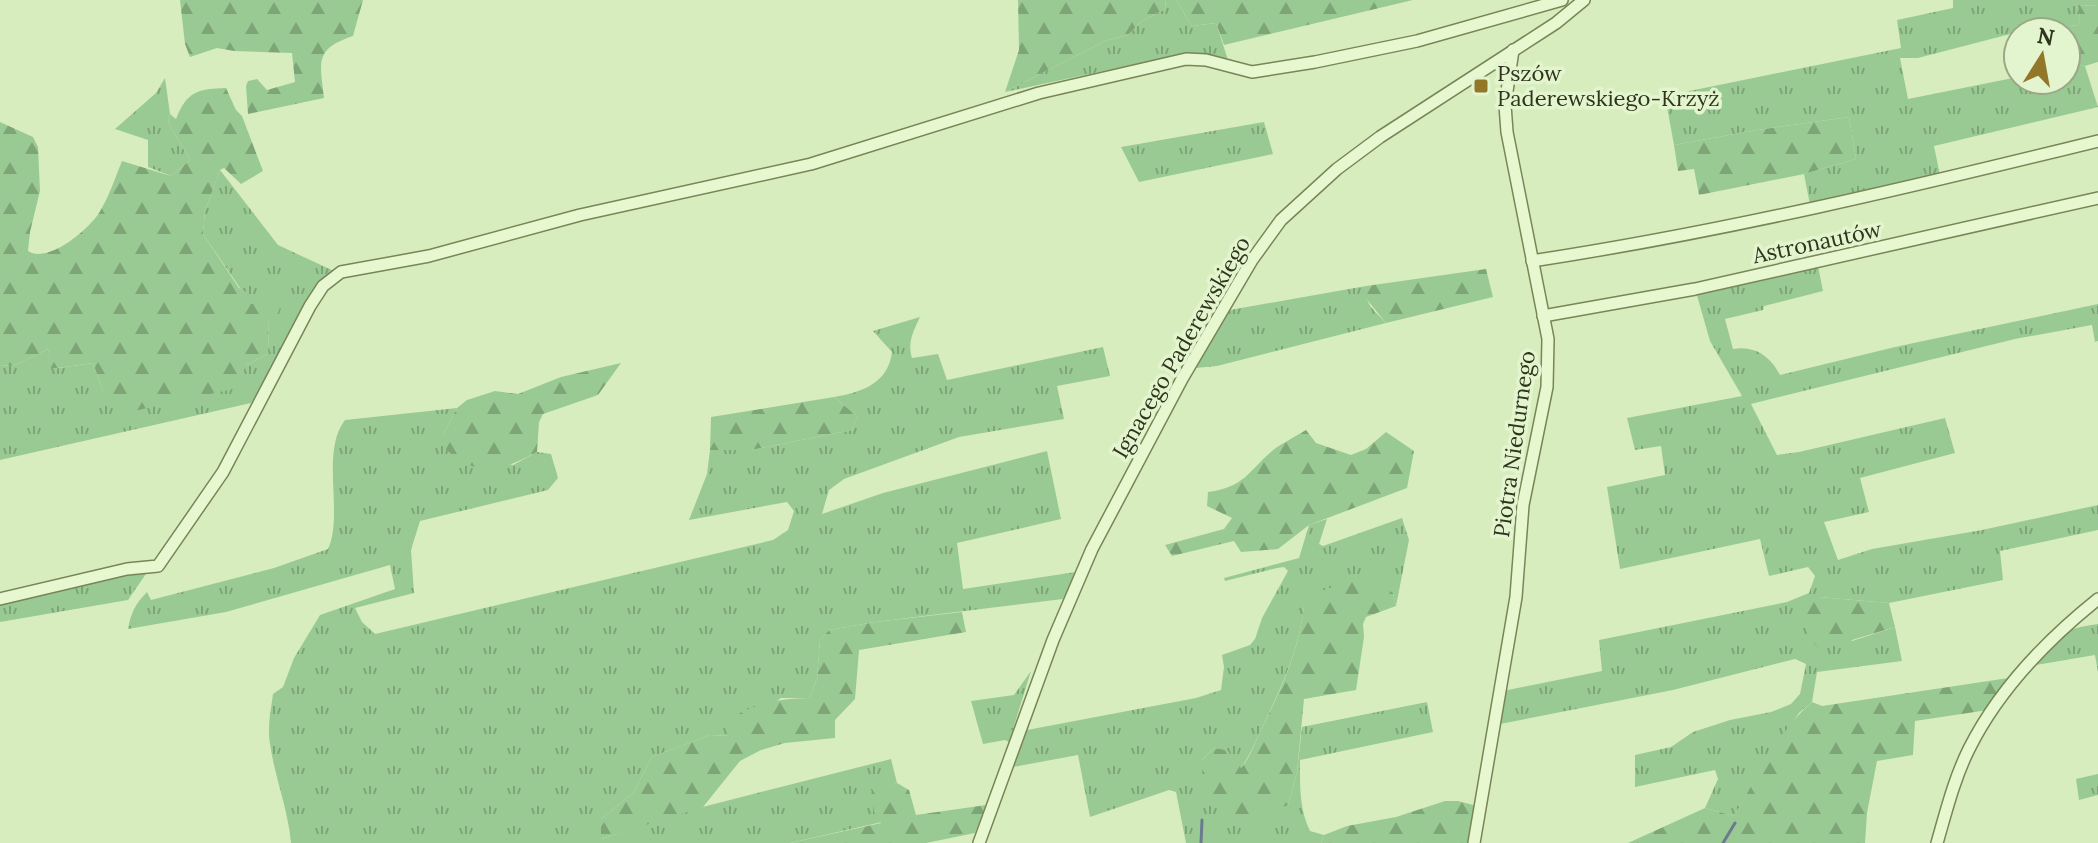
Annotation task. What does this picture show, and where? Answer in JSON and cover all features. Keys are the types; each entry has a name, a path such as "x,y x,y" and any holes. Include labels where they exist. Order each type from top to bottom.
{"street":[{"path":"0,599 127,569 158,566 223,472 310,306 323,286 341,272 429,256 580,215 811,164 975,111 1171,62 1206,60 1252,72 1417,41 1562,0"},
{"name":"Ignacego Paderewskiego","path":"979,843 1053,640 1092,549 1182,379 1252,260 1281,220 1337,169 1556,23 1584,0"},
{"name":"Piotra Niedurnego","path":"1474,843 1516,597 1523,505 1547,387 1549,346 1507,132 1505,105 1513,50"},
{"path":"1532,261 1627,246 1872,196 2098,141"},
{"name":"Astronautów","path":"1543,316 1741,279 2098,198"},
{"path":"1937,843 1969,749 1986,722 2012,684 2051,641 2098,599"}],"green space":[{"path":"180,0 363,0 353,36 331,46 322,58 324,98 248,114 248,81 257,79 267,90 295,82 292,53 217,48 190,57 185,44"},
{"path":"1018,0 1166,0 1165,9 1142,21 1128,35 1105,41 1005,92 1019,50"},
{"path":"1166,0 1176,0 1192,26 1216,23 1228,60 1183,54 1005,92 1105,41 1128,35 1142,21 1165,9"},
{"path":"1176,0 1413,0 1224,45 1216,23 1192,26"},
{"path":"1953,0 2098,0 2098,6 2078,5 2079,16 2002,16 2002,36 1918,58 1900,58 1908,99 2002,80 2002,96 2082,96 2082,65 2085,66 2098,107 1934,146 1940,175 1810,205 1804,174 1856,159 1849,117 1674,145 1665,96 1901,48 1897,20 1953,8"},
{"path":"2078,5 2098,6 2098,62 2085,66 2082,65 2082,16"},
{"path":"165,78 170,114 168,122 190,160 171,176 148,167 148,140 115,129 156,93"},
{"path":"226,88 242,116 263,171 241,184 224,168 220,170 205,211 203,234 239,288 248,293 251,304 273,300 281,304 278,313 269,317 268,354 246,365 237,388 125,413 103,391 93,363 51,369 48,349 13,366 0,365 0,122 33,137 38,147 40,191 28,251 46,253 67,243 94,220 106,201 122,161 171,176 190,160 168,122 170,114 176,119 185,102 195,93"},
{"path":"1849,117 1856,159 1804,174 1699,195 1694,169 1678,171 1674,145"},
{"path":"1264,122 1273,154 1139,182 1121,147"},
{"path":"220,170 278,245 336,272 251,403 0,460 0,365 13,366 48,349 52,369 93,363 103,391 246,365 268,354 269,317 264,304 251,304 203,234 205,211"},
{"path":"1818,266 1823,291 1725,319 1733,349 1748,349 1761,354 1780,375 2098,304 2098,341 2095,342 2092,325 2015,339 1751,404 1777,455 1945,418 1955,453 1860,478 1869,512 1824,522 1838,560 1872,549 2098,505 2098,530 2000,551 2003,580 1889,603 1819,597 1852,641 1895,627 1902,661 1817,672 1812,702 1799,713 1779,742 1734,816 1705,808 1718,779 1715,770 1635,787 1635,755 1671,747 1693,732 1791,704 1800,694 1806,664 1795,659 1673,690 1500,724 1503,691 1602,671 1599,640 1787,602 1809,593 1815,576 1808,567 1769,576 1760,539 1620,569 1607,487 1665,475 1661,446 1635,450 1627,418 1742,396 1710,341 1696,292"},
{"path":"1486,269 1493,297 1386,323 1364,296 1366,286"},
{"path":"1366,286 1368,302 1386,323 1217,366 1196,368 1230,310"},
{"path":"920,317 911,341 912,358 938,354 947,380 1103,347 1110,376 1057,386 1064,419 959,437 844,479 829,490 822,514 883,493 1047,451 1061,519 957,543 963,589 1076,572 1063,599 829,630 820,640 817,679 809,698 781,698 730,736 710,735 652,757 633,793 601,819 602,839 671,815 891,759 897,783 871,790 882,822 790,843 291,843 269,738 273,694 283,687 294,658 320,615 395,589 390,565 226,612 128,629 134,609 147,592 151,600 274,568 328,549 334,519 334,449 345,420 457,408 443,435 443,447 513,465 537,452 551,454 558,478 548,490 420,521 411,550 414,593 355,608 362,622 375,634 773,540 788,530 794,511 787,502 689,520 707,474 710,450 751,450 852,430 857,416 834,397 864,389 880,379 890,363 892,352 873,331"},
{"path":"621,363 598,395 543,414 539,422 537,452 523,459 499,468 478,468 443,447 443,435 457,408 467,400 495,391 518,394 561,377"},
{"path":"834,397 857,416 852,430 751,450 710,450 711,417"},
{"path":"1306,430 1316,443 1351,455 1366,449 1386,432 1414,451 1407,488 1309,525 1278,549 1241,552 1234,541 1172,556 1165,545 1224,529 1232,518 1207,506 1208,492 1237,483 1272,451"},
{"path":"1402,518 1409,540 1396,606 1393,593 1304,606 1298,640 1288,670 1240,769 1226,750 1214,748 1202,760 1288,805 1297,772 1302,727 1427,702 1433,732 1300,760 1304,814 1310,831 1324,835 1321,843 1186,843 1176,792 1169,790 1090,817 1078,755 1013,767 1027,730 1196,698 1221,690 1222,655 1250,645 1255,639 1262,618 1288,571 1284,567 1225,581 1224,578 1299,558 1309,525 1327,519 1319,544 1323,546"},
{"path":"148,571 128,600 0,622 0,603 94,580"},
{"path":"1351,580 1377,581 1393,593 1396,606 1366,617 1356,690 1304,699 1297,772 1288,805 1260,815 1228,819 1203,792 1202,760 1214,748 1227,750 1241,768 1288,670 1298,640 1304,606 1324,590"},
{"path":"1819,597 1889,603 1895,627 1819,650 1807,629 1805,616"},
{"path":"962,612 966,632 859,650 855,699 835,720 835,738 785,743 761,750 740,761 703,807 601,839 601,819 633,793 652,757 710,735 729,736 728,720 758,705 809,698 817,679 820,640 829,630"},
{"path":"2098,624 2098,672 2095,655 2036,665 2068,631"},
{"path":"1031,671 1009,742 983,744 971,701 1014,695"},
{"path":"2015,677 1988,710 1915,721 1913,755 1877,761 1865,843 1628,843 1705,808 1734,816 1778,741 1812,702 1822,706"},
{"path":"2098,774 2098,795 2079,800 2076,779"},
{"path":"897,783 909,790 916,815 986,805 975,833 926,843 790,843 881,823 874,812 871,789"},
{"path":"1445,801 1477,806 1470,843 1321,843 1324,835 1347,826 1396,817"}],"waterway":[{"path":"1201,843 1202,820"},
{"path":"1723,843 1735,823"}],"place":[{"name":"Pszów Paderewskiego-Krzyż","path":"1481,86"}]}
